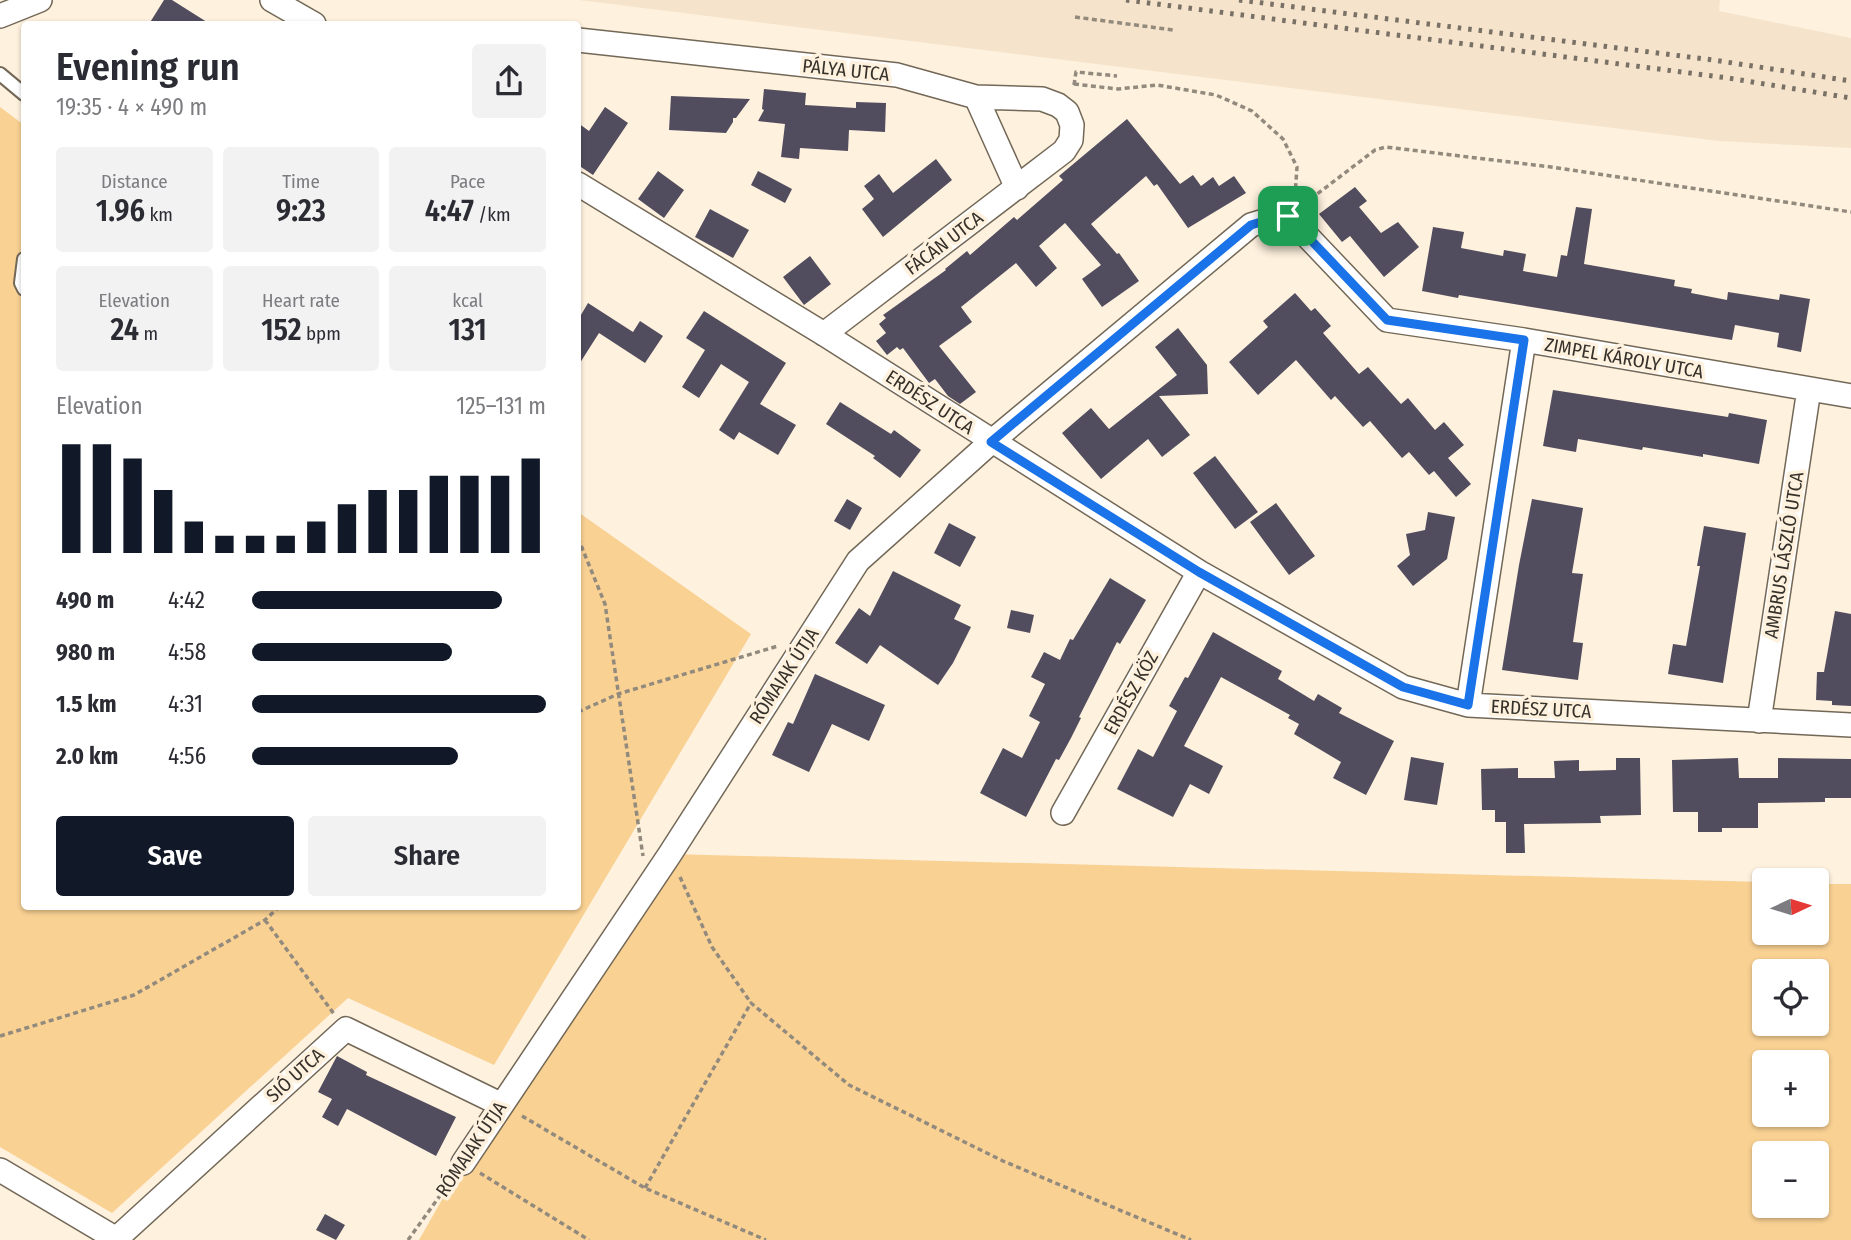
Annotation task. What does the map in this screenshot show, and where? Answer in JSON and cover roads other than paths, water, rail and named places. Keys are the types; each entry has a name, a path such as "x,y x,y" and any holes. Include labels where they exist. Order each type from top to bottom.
{"street":[{"path":"0,16 40,0"},
{"path":"272,0 309,21"},
{"name":"PÁLYA UTCA","path":"581,40 897,75 976,97 1042,99 1068,112 1072,125 1071,140 1064,151"},
{"path":"976,97 1017,188"},
{"name":"FÁCÁN UTCA","path":"824,334 1064,151"},
{"name":"ERDÉSZ UTCA","path":"581,186 824,334 1199,572 1403,687 1468,705 1851,725"},
{"name":"ZIMPEL KÁROLY UTCA","path":"1281,217 1387,320 1524,340 1851,396"},
{"name":"RÓMAIAK ÚTJA","path":"463,1163 670,854 858,561 991,442 1251,225 1281,217"},
{"path":"1468,705 1524,340"},
{"name":"AMBRUS LÁSZLÓ UTCA","path":"1759,721 1809,389"},
{"name":"ERDÉSZ KÖZ","path":"1063,813 1199,572"},
{"name":"SIÓ UTCA","path":"117,1239 345,1029 502,1105"},
{"path":"0,1171 117,1239"}],"lane":[{"path":"0,74 21,92"}],"railway":[{"path":"1126,0 1728,78 1851,98"},
{"path":"1239,0 1713,60 1851,81"}]}
